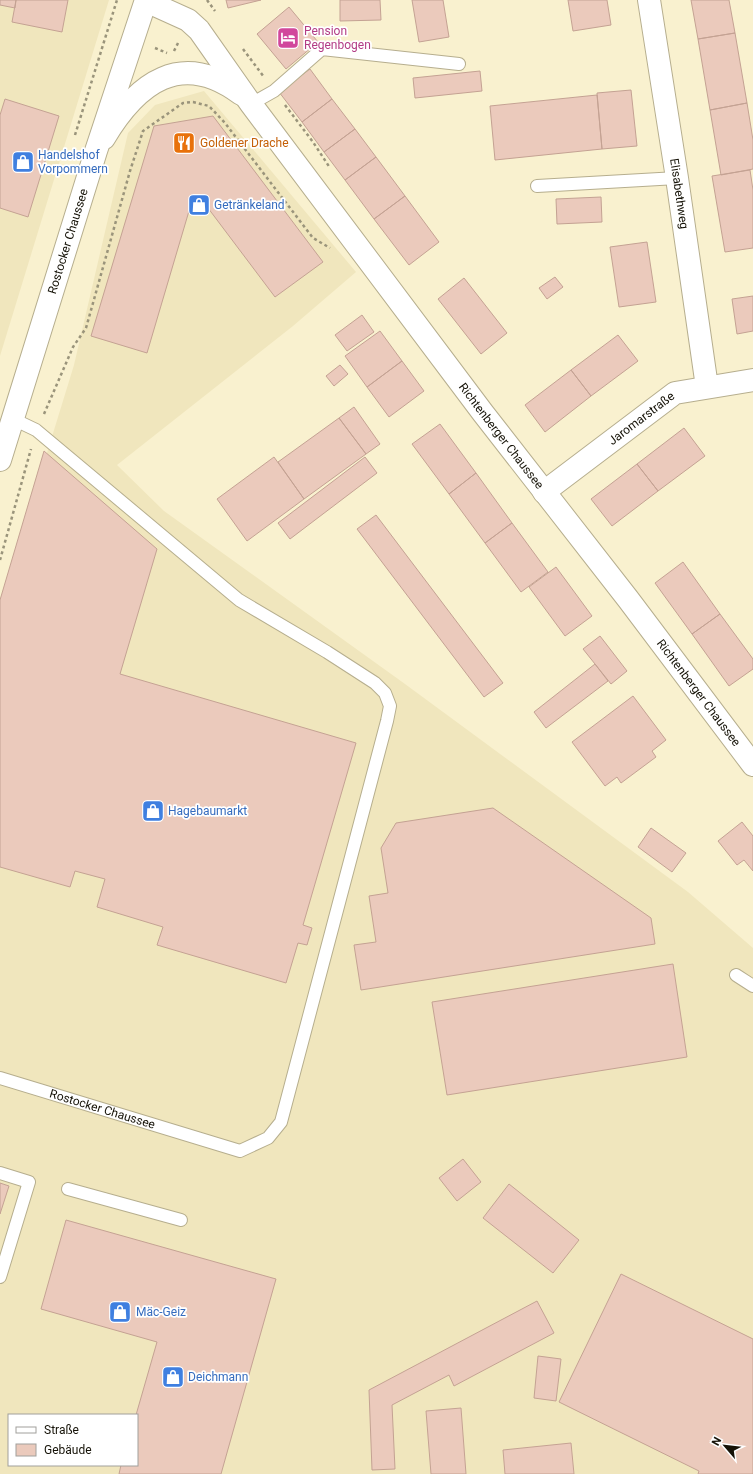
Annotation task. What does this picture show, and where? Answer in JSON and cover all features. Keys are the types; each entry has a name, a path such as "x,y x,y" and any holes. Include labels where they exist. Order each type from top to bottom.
{"street":[{"name":"Richtenberger Chaussee","path":"146,0 188,20 200,30 251,104 544,492 628,599 753,765"},
{"name":"Rostocker Chaussee","path":"2,449 13,419 96,151 146,0"},
{"name":"Elisabethweg","path":"649,0 677,178 707,387"},
{"name":"Richtenberger Chaussee","path":"96,151 112,124 132,100 146,88 171,75 191,72 210,78 233,89 251,104"},
{"name":"Jaromarstraße","path":"544,492 675,393 753,380"}],"lane":[{"path":"251,104 274,91 322,49 458,64"},
{"path":"537,186 677,178"},
{"name":"Rostocker Chaussee","path":"0,1078 240,1151 268,1138 280,1122 373,776 390,706 385,693 375,683 327,652 239,600 36,430 13,419"},
{"path":"736,975 753,986"},
{"path":"0,1172 29,1182 0,1277"},
{"path":"68,1189 181,1220"}],"path":[{"path":"107,31 117,0"},
{"path":"0,560 36,430 73,348 86,328 143,131 183,103 193,102 209,106 225,123 313,238 329,248 362,251"}],"shaded area":[{"path":"0,0 109,0 0,356"},
{"path":"204,91 356,272 293,326 117,465 164,511 405,684 688,892 753,948 753,1474 0,1474 0,606 74,365 128,133 155,105"}],"building":[{"path":"0,0 16,0 15,8 0,5"},
{"path":"16,0 68,0 62,32 12,22"},
{"path":"226,0 261,0 228,8"},
{"path":"340,0 380,0 381,20 340,21"},
{"path":"412,0 443,0 449,37 419,42"},
{"path":"568,0 607,0 611,25 573,31"},
{"path":"691,0 729,0 735,33 698,39"},
{"name":"Pension Regenbogen","path":"289,7 318,42 286,69 257,34"},
{"path":"735,33 747,103 710,110 698,39"},
{"path":"310,69 332,99 302,122 279,92"},
{"path":"480,71 482,91 415,98 413,78"},
{"path":"631,90 637,146 602,149 597,93"},
{"path":"597,95 602,149 495,160 490,106"},
{"name":"Handelshof Vorpommern","path":"5,99 59,116 28,217 0,208 0,115"},
{"path":"332,99 355,129 324,152 302,122"},
{"path":"747,103 753,140 753,169 721,175 710,110"},
{"path":"213,116 323,262 275,297 208,208 189,211 147,353 91,336 154,126"},
{"path":"355,129 376,157 345,180 324,152"},
{"path":"376,157 405,196 374,219 345,180"},
{"path":"750,170 753,190 753,248 725,252 712,176"},
{"path":"405,196 439,242 409,265 374,219"},
{"path":"601,197 602,222 557,224 556,199"},
{"path":"647,242 656,302 619,307 610,247"},
{"path":"555,277 563,287 547,299 539,288"},
{"path":"464,278 507,333 481,354 438,299"},
{"path":"753,296 753,331 737,334 732,299"},
{"path":"362,315 374,332 347,351 335,335"},
{"path":"380,331 402,361 367,387 345,356"},
{"path":"618,335 638,361 591,396 571,370"},
{"path":"402,361 424,391 389,417 367,387"},
{"path":"340,365 348,374 334,386 326,376"},
{"path":"571,370 591,396 545,432 525,405"},
{"path":"354,407 380,444 366,454 339,418"},
{"path":"339,418 366,454 304,499 278,462"},
{"path":"440,424 476,473 449,494 412,444"},
{"path":"684,428 705,456 658,491 637,464"},
{"path":"44,451 157,549 120,674 356,743 303,925 312,928 307,945 298,943 286,983 157,945 163,927 97,907 105,879 75,871 70,887 0,867 0,600"},
{"path":"274,457 304,499 247,541 217,499"},
{"path":"365,457 377,473 290,539 278,523"},
{"path":"637,464 658,491 612,526 591,499"},
{"path":"476,473 512,523 485,543 449,494"},
{"path":"376,515 503,683 484,697 357,529"},
{"path":"512,523 548,572 521,592 485,543"},
{"path":"683,562 720,614 692,634 655,583"},
{"path":"556,567 592,616 565,636 529,587"},
{"path":"720,614 753,659 753,669 729,686 692,634"},
{"path":"600,636 627,671 611,684 583,649"},
{"path":"595,664 608,681 546,728 534,712"},
{"path":"633,696 666,740 652,751 656,757 621,783 617,777 605,786 572,742"},
{"path":"493,808 651,918 655,944 361,990 354,945 376,942 369,896 388,893 381,848 396,823"},
{"path":"742,822 753,836 753,871 744,860 737,865 718,841"},
{"path":"651,828 686,853 672,872 638,847"},
{"path":"673,964 687,1057 447,1095 432,1002"},
{"path":"463,1159 481,1182 457,1201 439,1178"},
{"path":"0,1183 9,1186 0,1214"},
{"path":"509,1184 579,1240 553,1273 483,1218"},
{"path":"66,1220 276,1279 221,1474 119,1474 121,1466 138,1466 138,1414 136,1414 157,1342 41,1309"},
{"path":"621,1274 753,1339 753,1474 698,1474 699,1471 559,1402"},
{"path":"537,1301 554,1333 454,1386 449,1375 392,1405 395,1469 372,1470 369,1390"},
{"path":"538,1356 561,1359 556,1401 534,1398"},
{"path":"461,1408 466,1474 431,1474 426,1411"},
{"path":"571,1443 574,1474 505,1474 503,1450"}],"place":[{"name":"Pension Regenbogen","path":"288,38"},
{"name":"Goldener Drache","path":"184,143"},
{"name":"Handelshof Vorpommern","path":"23,162"},
{"name":"Getränkeland","path":"199,205"},
{"name":"Hagebaumarkt","path":"153,811"},
{"name":"Mäc-Geiz","path":"120,1312"},
{"name":"Deichmann","path":"173,1377"}]}
